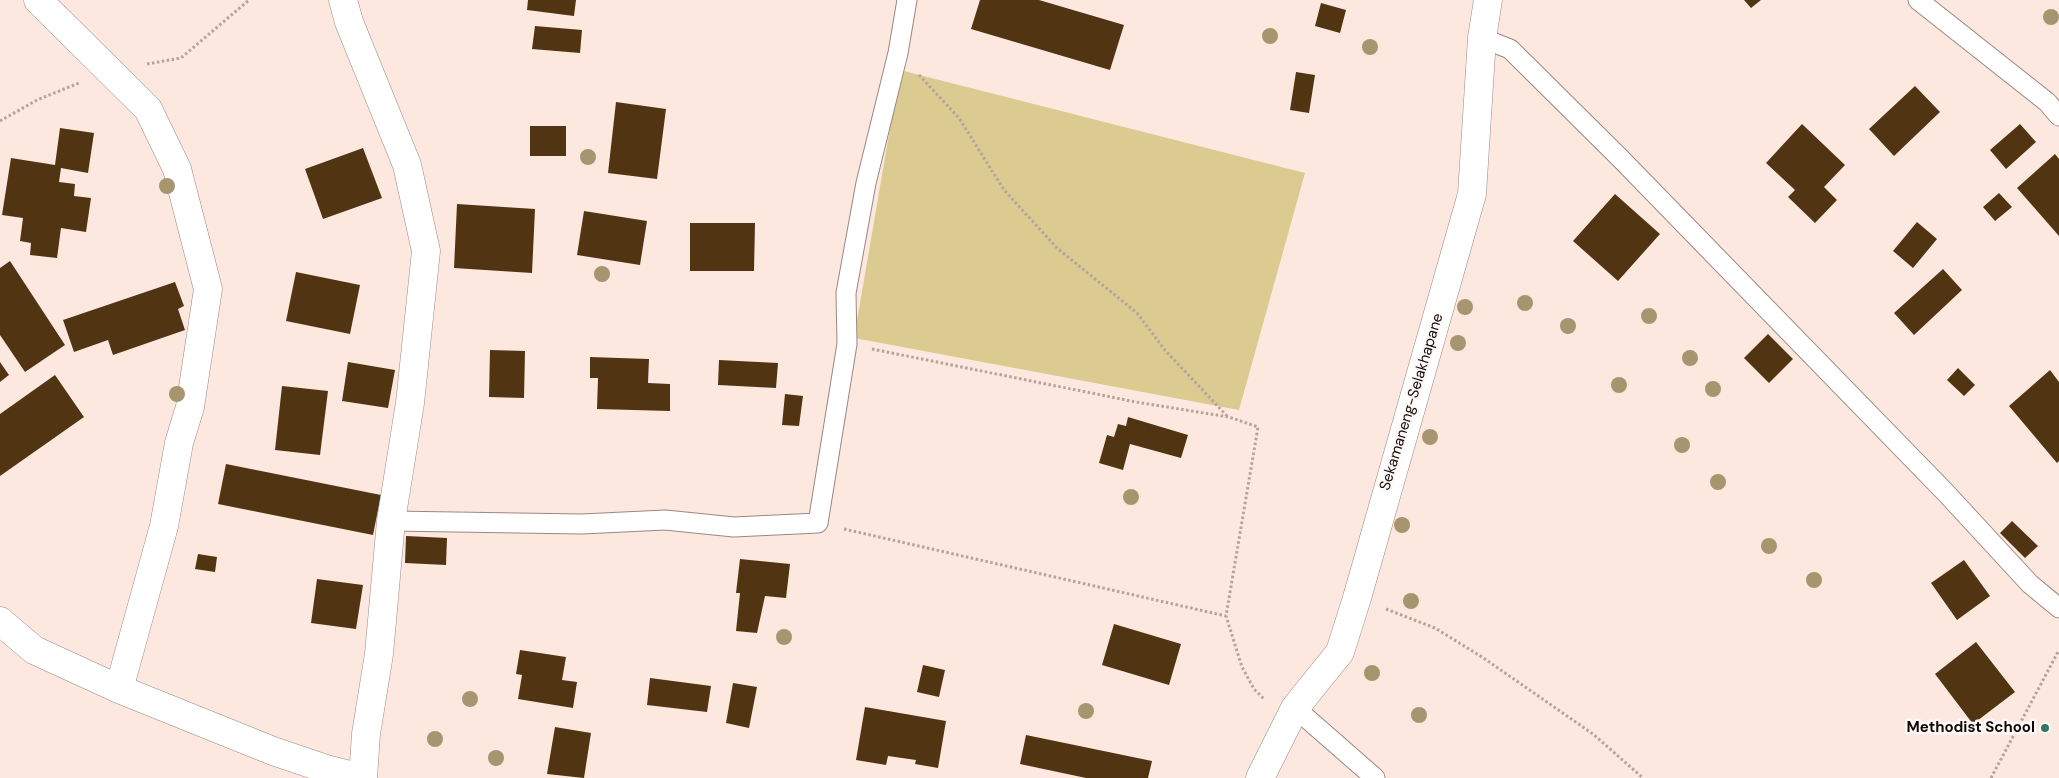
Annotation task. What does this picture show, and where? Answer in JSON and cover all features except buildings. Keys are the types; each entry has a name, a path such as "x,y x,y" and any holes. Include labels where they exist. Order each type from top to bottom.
{"street":[{"path":"38,0 148,109 177,169 208,288 190,406 179,443 164,526 119,688"},
{"path":"0,621 34,650 119,688 273,750 326,769 362,778 366,734 379,654 391,521 410,403 426,251 407,164 349,22 343,0"},
{"name":"Sekamaneng-Selakhapane","path":"1260,778 1291,716 1340,652 1357,598 1472,194 1482,38 1488,0"}],"lane":[{"path":"391,521 582,524 664,520 734,527 818,523 847,344 846,293 861,210 898,53 908,0"},
{"path":"1918,0 2047,102 2059,116"},
{"path":"1482,38 1510,49 1627,165 1946,493 2030,584 2059,608"},
{"path":"1291,716 1375,778"}],"path":[{"path":"0,121 37,100 110,70 181,58 249,0"},
{"path":"898,53 959,118 1011,198 1057,248 1137,313 1164,349 1229,417"},
{"path":"847,344 1136,402 1229,417 1258,427 1226,616 1242,667 1254,689 1291,716"},
{"path":"818,523 1226,616"},
{"path":"1357,598 1435,628 1482,657 1593,734 1643,778"},
{"path":"1991,778 2059,650"}],"shaded area":[{"path":"900,70 1305,173 1239,410 854,338"}],"place":[{"name":"Methodist School","path":"2045,728"}]}
